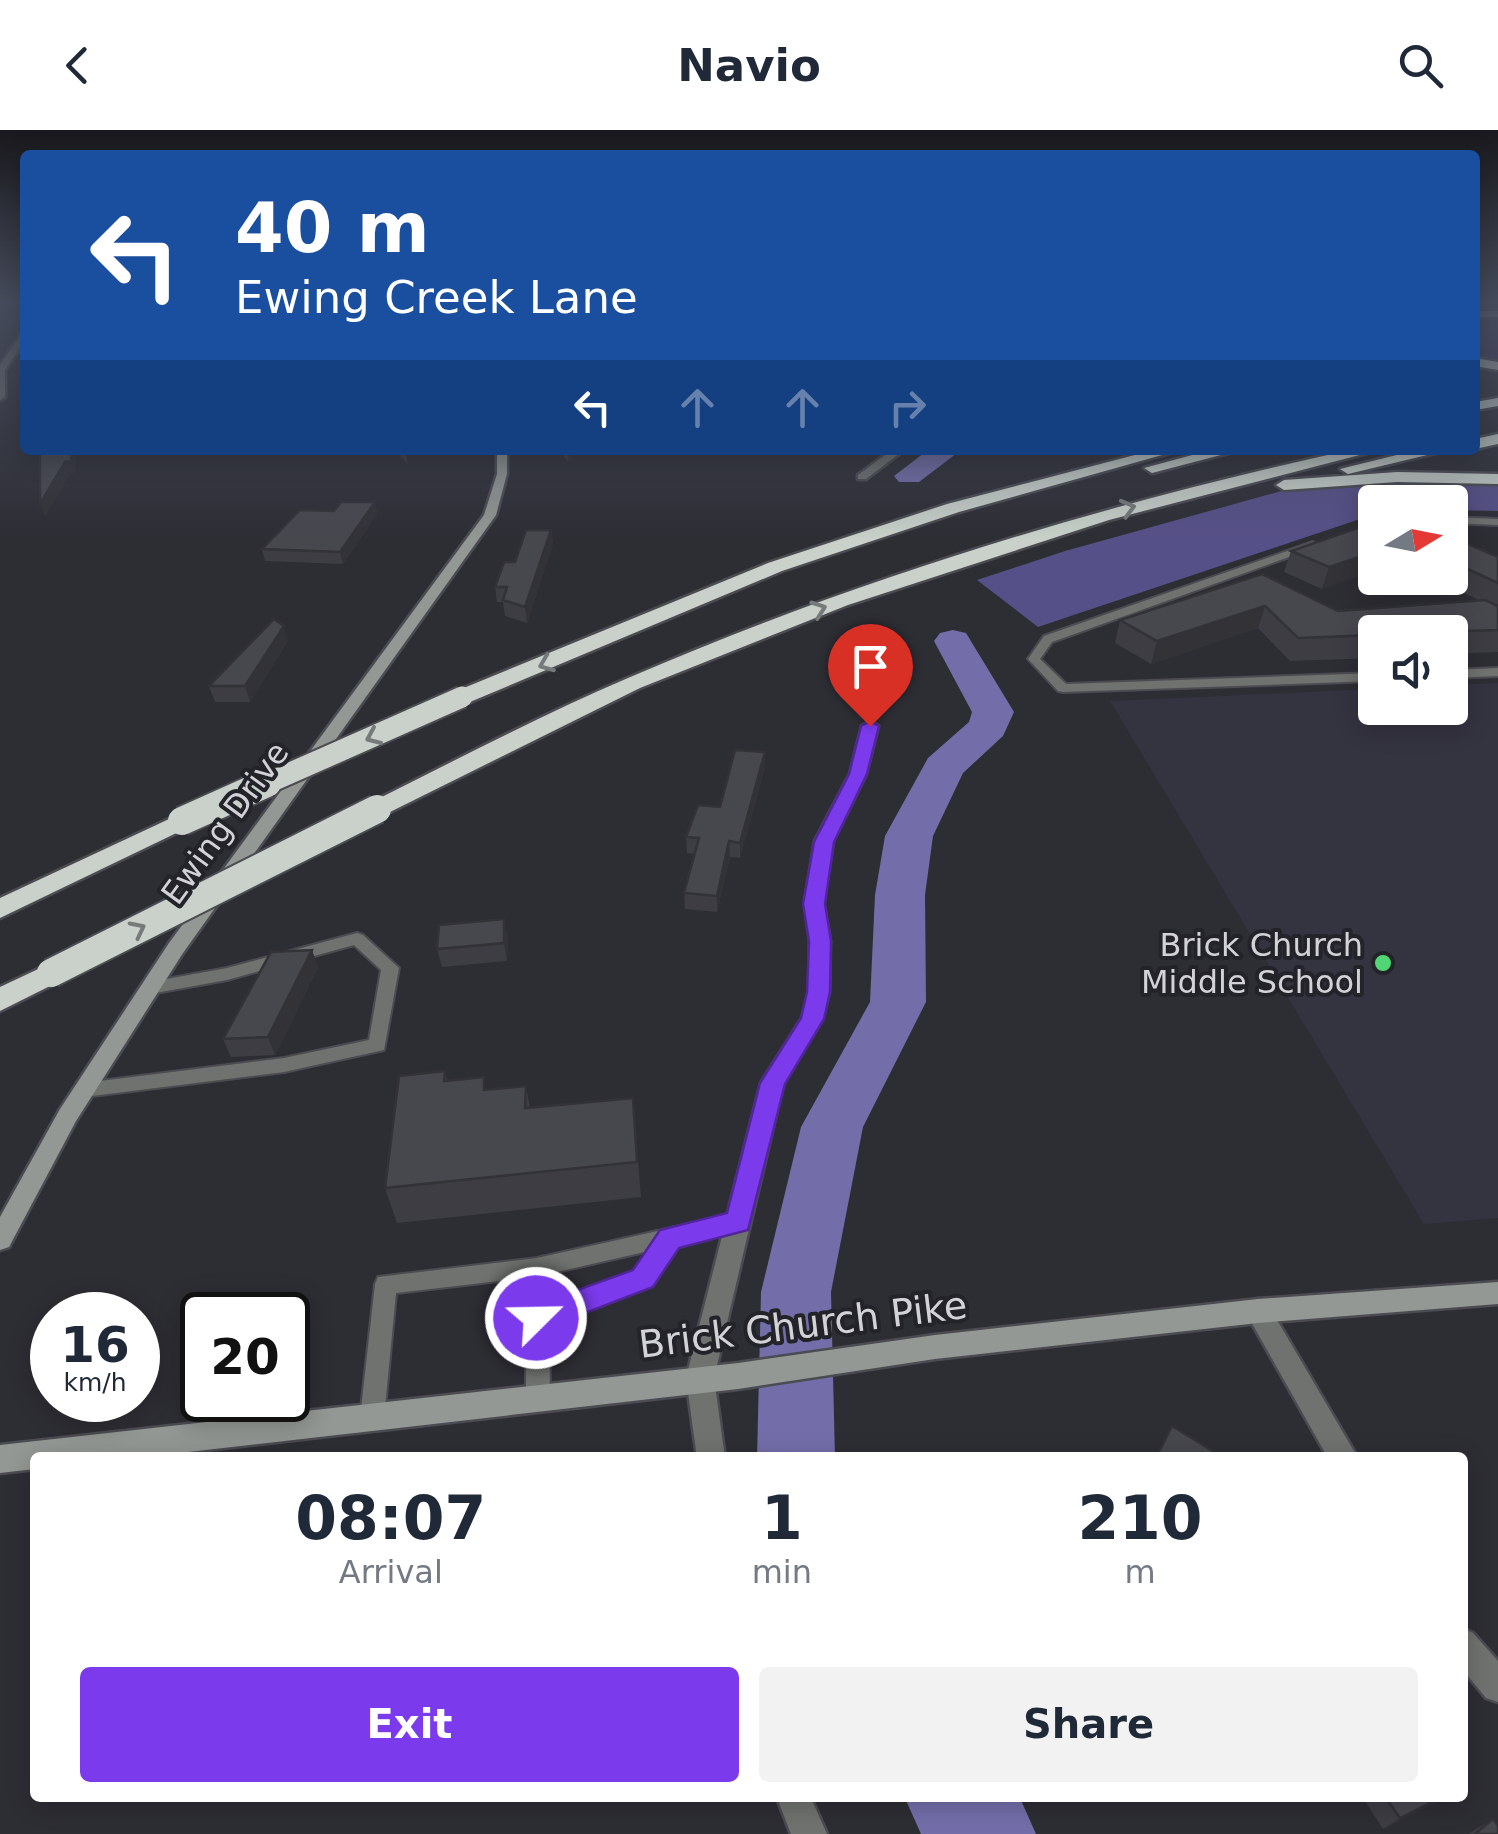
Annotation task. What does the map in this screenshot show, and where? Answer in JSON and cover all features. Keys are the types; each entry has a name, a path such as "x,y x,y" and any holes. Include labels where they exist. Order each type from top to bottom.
{"highway":[{"path":"0,909 182,821 775,567 953,508 1153,455"},
{"path":"630,630 930,528 1076,486 1210,455"},
{"path":"0,1000 376,808 666,669 973,554 1198,489 1349,455"},
{"path":"537,730 937,587 1100,534 1276,486 1417,455"},
{"path":"1276,486 1397,476 1498,478"}],"street":[{"name":"Ewing Drive","path":"0,1240 84,1090 150,988 490,515 502,474 502,455"},
{"path":"862,477 892,455"},
{"path":"710,1452 700,1378 772,1083 812,1019 819,992 820,941 814,904 824,842 858,774 870,726"},
{"name":"Brick Church Pike","path":"64,1452 738,1376 935,1347 1258,1312 1498,1293"},
{"path":"1258,1312 1340,1452"},
{"name":"Brick Church Pike","path":"0,1459 30,1456"},
{"path":"1468,1651 1498,1686"},
{"path":"796,1802 810,1834"}],"lane":[{"path":"1468,521 1498,522"},
{"path":"1325,540 1048,639 1034,659 1064,688 1358,678"},
{"path":"1236,572 1251,579"},
{"path":"1468,673 1498,672"},
{"path":"84,1090 284,1065 376,1045 390,968 356,939 227,974 150,988"},
{"path":"372,1418 386,1284 537,1267 738,1222"},
{"path":"536,1318 643,1278 670,1238"},
{"path":"537,1267 538,1398"}],"shaded area":[{"path":"1398,480 1498,485 1498,511 1468,510 1468,485 1358,485 1358,520 1038,627 977,580 1065,551 1285,490"},
{"name":"Brick Church Middle School","path":"1498,683 1498,1218 1424,1224 1110,701 1358,690 1358,725 1468,725 1468,684"}],"building":[{"path":"40,455 71,455 71,461 65,462 40,504"},
{"path":"341,502 375,502 340,552 262,549 300,510 334,511"},
{"path":"1358,528 1358,558 1329,567 1291,551"},
{"path":"526,530 551,530 525,607 503,600 507,587 495,587 504,562 515,562"},
{"path":"1468,544 1498,557 1498,583 1468,569"},
{"path":"1262,574 1338,611 1485,600 1498,606 1498,630 1468,631 1468,615 1358,615 1358,636 1298,638 1265,606 1157,641 1120,620"},
{"path":"274,619 284,626 245,686 209,686"},
{"path":"735,750 765,752 740,843 729,841 717,896 684,893 699,838 686,837 698,805 720,807"},
{"path":"504,919 504,943 437,949 439,925"},
{"path":"312,950 268,1037 223,1039 271,952"},
{"path":"445,1071 444,1081 484,1077 484,1090 526,1086 525,1108 633,1098 637,1162 385,1188 399,1076"},
{"path":"1172,1426 1214,1452 1159,1452"},
{"path":"1389,1802 1432,1802 1400,1818"},
{"path":"1493,1819 1498,1834 1475,1834"}],"waterway":[{"path":"909,476 940,455"},
{"path":"796,1452 796,1292 832,1127 898,1002 900,895 909,836 944,767 988,727 993,712 953,641"},
{"path":"957,1802 987,1834"}],"place":[{"name":"Brick Church Middle School","path":"1383,963"}],"route":[{"path":"536,1318 643,1278 670,1238 738,1222 772,1083 812,1019 819,992 820,941 814,904 824,842 858,774 870,726"}]}
